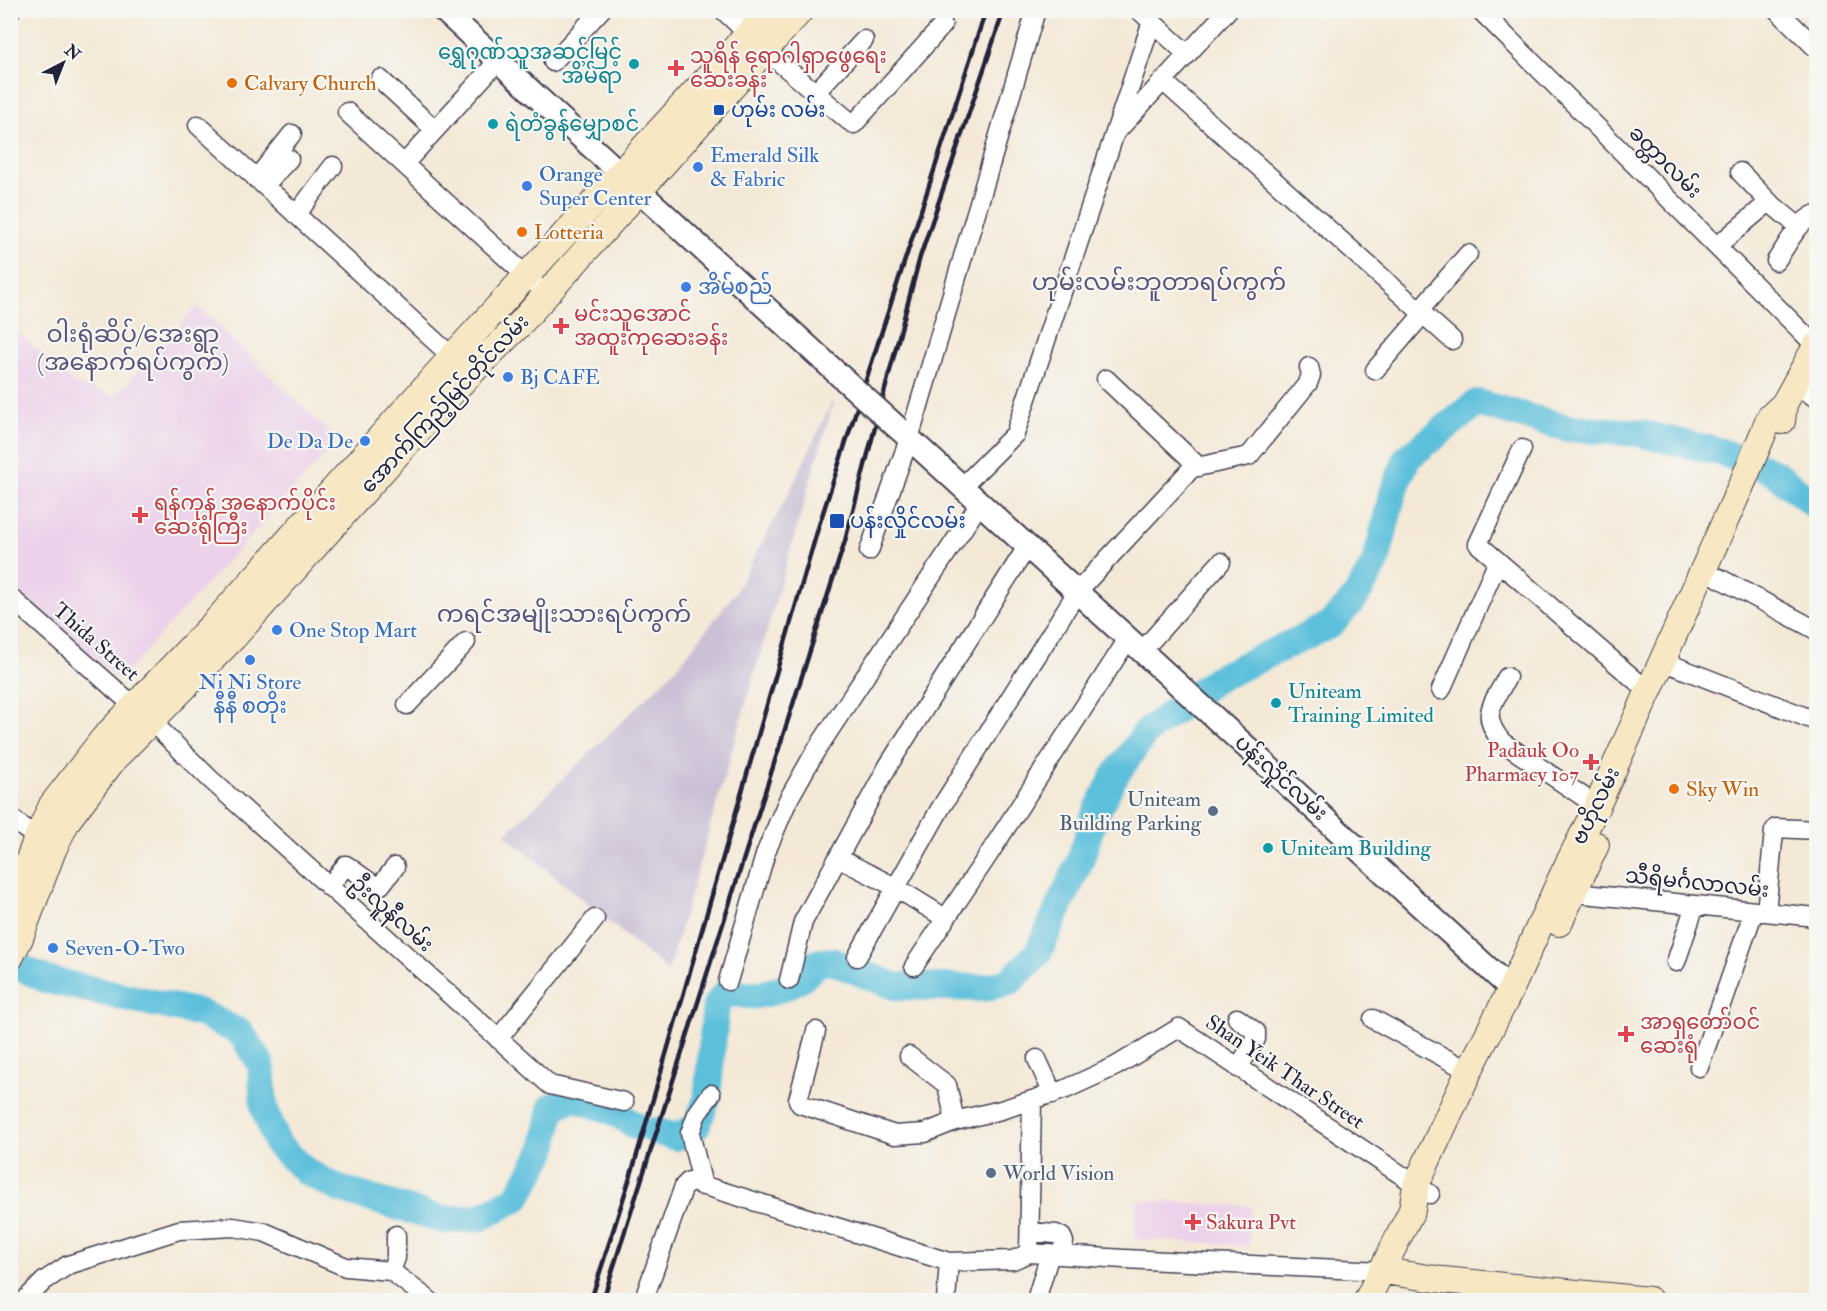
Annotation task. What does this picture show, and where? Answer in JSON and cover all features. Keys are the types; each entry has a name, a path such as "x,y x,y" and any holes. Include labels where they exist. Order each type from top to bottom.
{"main road":[{"name":"အောက်ကြည့်မြင်တိုင်လမ်း","path":"461,365 546,294 639,192 757,43 770,10"},
{"name":"အောက်ကြည့်မြင်တိုင်လမ်း","path":"10,909 45,844 67,821 114,759 142,713 234,637 298,545 461,365 526,276 620,174 757,43 801,10"},
{"name":"ဗဟိုလမ်း","path":"1419,1196 1469,1071 1511,989 1649,692 1670,664 1719,578 1768,436 1782,422 1789,394 1816,346"},
{"name":"ဗဟိုလမ်း","path":"1367,1300 1574,893 1660,711 1670,664 1751,481"},
{"name":"အောက်ကြည့်မြင်တိုင်လမ်း","path":"12,954 21,938 45,844"},
{"path":"1383,1271 1443,1280 1649,1300"}],"street":[{"name":"ပန်းလှိုင်လမ်း","path":"443,10 1511,989"},
{"path":"554,62 601,10"},
{"path":"723,10 757,43 854,124 943,25"},
{"path":"869,551 1036,10"},
{"path":"1116,133 1228,10"},
{"name":"ခတ္တာလမ်း","path":"1480,10 1816,346"},
{"path":"1777,10 1816,48"},
{"path":"962,487 1015,434 1116,133 1146,16 1187,54"},
{"path":"816,92 864,40"},
{"path":"404,164 498,61"},
{"path":"380,79 435,130"},
{"path":"1164,82 1452,340"},
{"path":"347,112 546,294"},
{"path":"198,126 461,365"},
{"path":"260,182 292,134"},
{"path":"260,182 289,159"},
{"path":"296,215 333,166"},
{"path":"1740,172 1769,202 1799,227"},
{"path":"1717,246 1769,202"},
{"path":"1776,261 1799,227 1810,216 1816,214"},
{"path":"1375,370 1468,254"},
{"path":"857,957 940,809 1077,592 1192,468 1249,456 1308,383 1311,375 1309,367"},
{"path":"1106,379 1199,467"},
{"path":"1789,394 1816,398"},
{"path":"1522,449 1478,544 1649,692"},
{"path":"728,981 766,852 788,800 815,752 980,503"},
{"path":"789,981 803,922 888,766 1027,547"},
{"path":"1441,690 1498,561"},
{"path":"914,966 1135,645 1221,562"},
{"path":"1719,578 1816,630"},
{"name":"Thida Street","path":"10,597 142,713"},
{"path":"408,705 466,642"},
{"path":"1670,664 1814,714"},
{"path":"1507,677 1490,711 1489,722 1492,730 1502,742 1597,806"},
{"name":"ဦးလူနီလမ်း","path":"142,713 210,779 550,1085 624,1102"},
{"path":"10,817 45,844"},
{"path":"1699,1067 1760,912 1774,831 1776,828 1816,830"},
{"path":"838,858 895,887 945,918"},
{"path":"329,887 346,865 374,885 381,885 395,867"},
{"name":"သီရိမင်္ဂလာလမ်း","path":"1574,893 1816,917"},
{"path":"1676,963 1695,905"},
{"path":"498,1039 595,919"},
{"path":"1237,1018 1256,1032 1256,1039 1238,1068"},
{"path":"1372,1019 1469,1071"},
{"name":"Shan Yeik Thar Street","path":"816,1031 798,1100 805,1107 895,1135 925,1132 955,1121 1053,1094 1116,1066 1179,1028 1419,1196"},
{"path":"909,1056 947,1085 955,1121"},
{"path":"1037,1059 1053,1094"},
{"path":"703,1186 690,1133 697,1114 711,1094"},
{"path":"1029,1253 1032,1100"},
{"path":"645,1296 684,1186 688,1182 949,1262 1013,1260 1029,1253 1383,1271"},
{"path":"25,1300 44,1281 68,1265 179,1230 233,1227 264,1232 346,1267 391,1271 429,1300"},
{"path":"1030,1232 1056,1234 1062,1237 1064,1242 1036,1300"},
{"path":"391,1271 396,1258 396,1235"},
{"path":"946,1300 949,1262"}],"shaded area":[{"name":"ရန်ကုန် အနောက်ပိုင်း ဆေးရုံကြီး","path":"197,306 334,437 334,445 119,680 11,585 11,326 76,384 115,396"},
{"path":"835,396 668,971 505,835 677,668 735,593 789,493"},
{"name":"Sakura Pvt","path":"1137,1200 1251,1206 1249,1246 1135,1239"}],"waterway":[{"path":"655,1131 676,1137 696,1127 707,1099 716,1005 727,992 745,995 764,994 789,985 805,975 817,963 832,961 894,986 984,988 1009,982 1038,953 1080,861 1094,817 1114,777 1146,732 1216,679 1330,625 1355,598 1376,562 1392,496 1407,458 1477,403 1567,428 1638,433 1721,452 1774,472 1816,506"},
{"path":"10,962 47,980 200,1013 241,1033 261,1064 264,1107 277,1144 307,1172 339,1189 444,1220 479,1218 517,1198 544,1150 552,1107 574,1098 613,1111 636,1126"}],"railway":[{"path":"591,1300 634,1165 819,525 986,10"},
{"path":"603,1300 845,541 920,257 1004,10"}],"place":[{"name":"ရွှေဂုဏ်သူအဆင့်မြင့် အိမ်ရာ","path":"634,64"},
{"name":"သူရိန် ရောဂါရှာဖွေရေး ဆေးခန်း","path":"676,68"},
{"name":"Calvary Church","path":"232,83"},
{"name":"ဟုမ်း လမ်း","path":"719,110"},
{"name":"ရဲတံခွန်မျှောစင်","path":"493,124"},
{"name":"Emerald Silk & Fabric","path":"698,167"},
{"name":"Orange Super Center","path":"527,186"},
{"name":"Lotteria","path":"522,232"},
{"name":"အိမ်စည်","path":"686,287"},
{"name":"မင်းသူအောင် အထူးကုဆေးခန်း","path":"561,326"},
{"name":"Bj CAFE","path":"508,377"},
{"name":"De Da De","path":"365,441"},
{"name":"ရန်ကုန် အနောက်ပိုင်း ဆေးရုံကြီး","path":"140,515"},
{"name":"ပန်းလှိုင်လမ်း","path":"837,521"},
{"name":"One Stop Mart","path":"277,630"},
{"name":"Ni Ni Store နီနီ စတိုး","path":"250,660"},
{"name":"Uniteam Training Limited","path":"1276,703"},
{"name":"Padauk Oo Pharmacy 107","path":"1591,762"},
{"name":"Sky Win","path":"1674,789"},
{"name":"Uniteam Building Parking","path":"1213,811"},
{"name":"Uniteam Building","path":"1268,848"},
{"name":"Seven-O-Two","path":"53,948"},
{"name":"အာရှတော်ဝင် ဆေးရုံ","path":"1626,1034"},
{"name":"World Vision","path":"991,1173"},
{"name":"Sakura Pvt","path":"1193,1222"}],"district":[{"name":"ဟုမ်းလမ်းဘူတာရပ်ကွက်","path":"1159,282"},
{"name":"ဝါးရုံဆိပ်/အေးရွာ (အနောက်ရပ်ကွက်)","path":"133,348"},
{"name":"ကရင်အမျိုးသားရပ်ကွက်","path":"564,614"}]}
